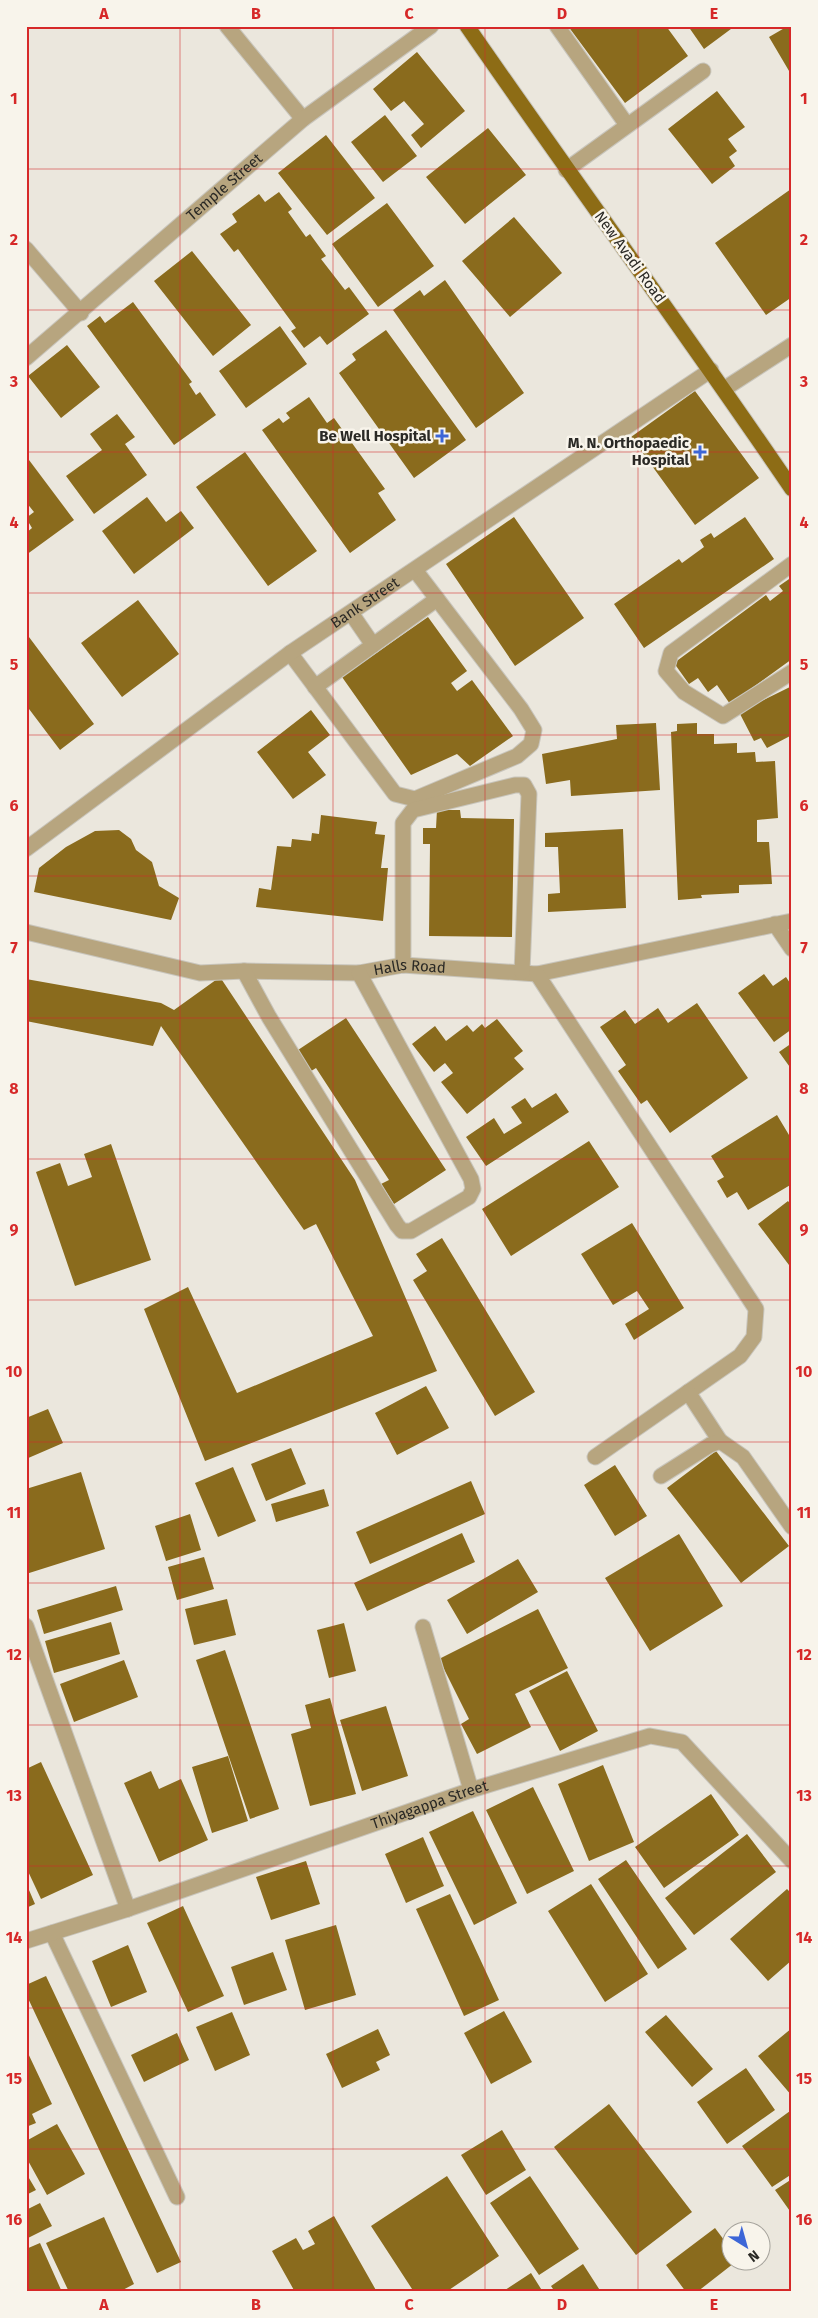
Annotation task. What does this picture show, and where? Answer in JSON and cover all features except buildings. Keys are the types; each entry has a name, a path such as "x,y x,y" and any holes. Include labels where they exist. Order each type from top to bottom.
{"main road":[{"name":"New Avadi Road","path":"467,26 566,170 711,370 792,489"}],"street":[{"path":"227,26 303,119"},
{"name":"Temple Street","path":"26,358 71,319 81,313 303,119 431,26"},
{"path":"557,26 628,125"},
{"path":"566,170 703,71"},
{"path":"26,249 81,313"},
{"path":"724,389 791,347"},
{"name":"Bank Street","path":"26,849 290,653 711,370"},
{"path":"792,564 671,653 666,671 684,692 723,716 792,672"},
{"path":"290,653 395,794 415,799 517,756 530,744 534,730 521,709 415,570"},
{"path":"315,687 437,599"},
{"path":"350,613 373,645"},
{"path":"403,965 403,823 413,810 515,785 524,785 529,794 530,973 756,1309 754,1337 740,1356 595,1457"},
{"name":"Halls Road","path":"26,932 200,974 244,971 358,973 403,965 530,973 792,921"},
{"path":"775,924 792,949"},
{"path":"244,971 269,1017 397,1225 402,1231 411,1231 470,1197 473,1189 471,1179 358,973"},
{"path":"688,1392 720,1441 743,1457 792,1527"},
{"path":"661,1476 710,1444 720,1441"},
{"path":"26,1626 128,1908"},
{"path":"422,1627 471,1790"},
{"name":"Thiyagappa Street","path":"26,1942 471,1790 650,1736 682,1742 792,1861"},
{"path":"52,1933 177,2197"}],"place":[{"name":"Be Well Hospital","path":"442,436"},
{"name":"M. N. Orthopaedic Hospital","path":"700,452"}]}
